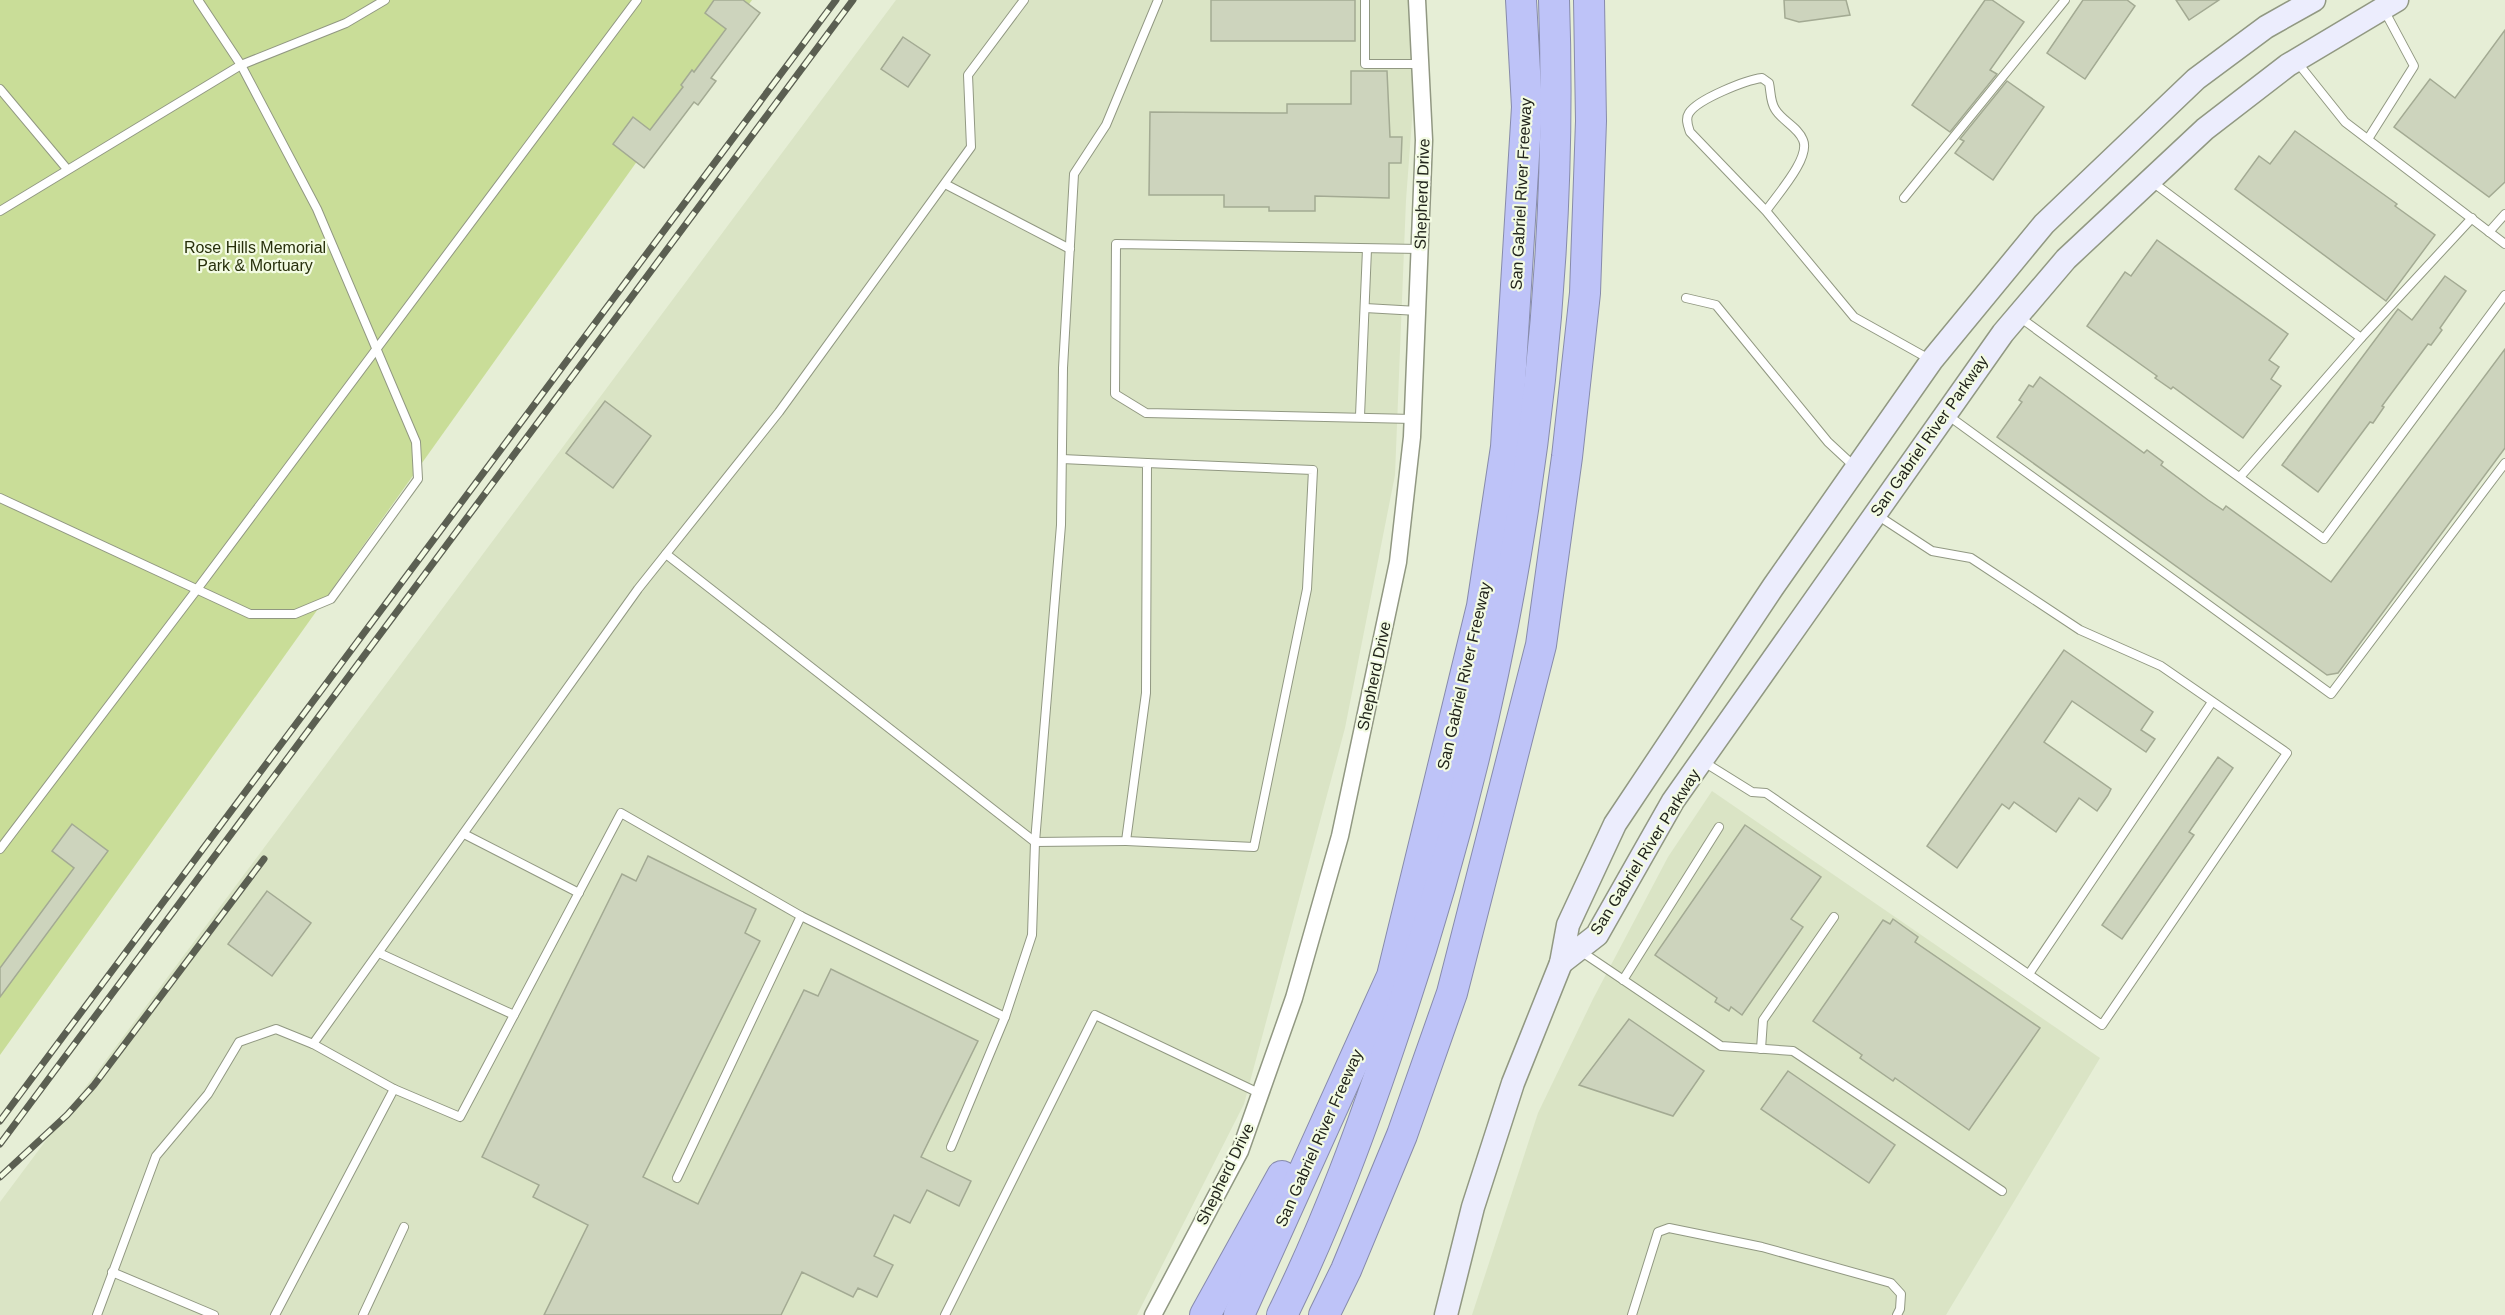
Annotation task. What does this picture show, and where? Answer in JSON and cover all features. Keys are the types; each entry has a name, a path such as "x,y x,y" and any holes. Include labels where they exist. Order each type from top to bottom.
{"highway":[{"name":"San Gabriel River Freeway","path":"1239,1315 1392,976 1482,606 1506,447 1527,107 1521,0"},
{"path":"1282,1315 1335,1195 1396,1027 1444,877 1483,728 1516,557 1541,380 1556,93 1554,0"},
{"path":"1297,1315 1382,1110 1436,951 1480,791 1519,608 1544,442 1562,255 1566,120 1566,0"},
{"path":"1324,1315 1346,1270 1402,1135 1452,993 1541,645 1567,457 1585,293 1591,122 1589,0"},
{"path":"1205,1315 1392,976"},
{"path":"1342,1315 1346,1270"}],"main road":[{"name":"San Gabriel River Parkway","path":"1570,957 1568,925 1615,824 1773,587 1932,360 2044,224 2196,80 2266,27 2314,0"},
{"name":"San Gabriel River Parkway","path":"1446,1315 1473,1207 1512,1083 1570,957 1597,935 1673,801 1945,413 2017,316 2066,259 2149,180 2205,129 2296,61 2390,4"}],"street":[{"name":"Shepherd Drive","path":"1154,1315 1240,1151 1294,998 1340,836 1398,562 1413,419 1425,140 1417,0"}],"lane":[{"path":"0,498 250,614 295,614 331,599 418,479 416,442 317,209 241,65 198,0"},
{"path":"0,211 241,65 346,23 385,0"},
{"path":"0,849 637,0"},
{"path":"313,1044 638,589 779,412 971,147 968,75 1024,0"},
{"path":"951,1147 1005,1017 1032,935 1035,842 1061,525 1063,368 1074,174 1106,125 1158,0"},
{"path":"1365,0 1365,64 1420,64"},
{"path":"1904,198 2065,0"},
{"path":"2368,139 2414,66 2390,4"},
{"path":"2296,61 2345,122 2505,244"},
{"path":"1766,211 1801,162 1805,151 1804,141 1799,133 1776,112 1771,101 1769,82 1762,78 1751,79 1701,102 1689,114 1687,123 1690,132 1766,211 1854,317 1932,360"},
{"path":"0,89 67,169"},
{"path":"2149,180 2361,338"},
{"path":"945,184 1070,249"},
{"path":"2489,232 2505,214"},
{"path":"2240,477 2361,338 2472,218"},
{"path":"1413,419 1360,416 1146,413 1114,394 1116,244 1421,249"},
{"path":"1360,416 1367,249"},
{"path":"2017,316 2324,539 2505,295"},
{"path":"1686,298 1716,305 1828,442 1856,468"},
{"path":"1365,308 1418,311"},
{"path":"1945,413 2331,694 2505,464"},
{"path":"666,554 1035,842 1126,841 1254,847 1306,589 1313,470 1062,459"},
{"path":"1126,841 1146,693 1147,463"},
{"path":"1701,761 1752,792 1766,793 2102,1025 2287,753 2161,666 2080,630 1971,558 1932,551 1875,513"},
{"path":"2029,974 2212,702"},
{"path":"97,1315 156,1156 208,1094 239,1042 276,1029 313,1044 394,1089 460,1117 621,813 801,916 1005,1017"},
{"path":"1623,980 1719,827"},
{"path":"464,834 579,893"},
{"path":"676,1178 801,916"},
{"path":"1761,1049 1763,1020 1834,917"},
{"path":"379,953 514,1015"},
{"path":"1570,957 1623,980 1721,1047 1793,1051 2002,1191"},
{"path":"945,1315 1095,1015 1261,1095"},
{"path":"275,1315 394,1089"},
{"path":"363,1315 404,1227"},
{"path":"1632,1315 1658,1232 1669,1228 1762,1247 1891,1283 1900,1294 1900,1309 1897,1315"},
{"path":"112,1272 214,1315"}],"shaded area":[{"path":"896,0 1421,0 1406,200 1395,475 1345,728 1244,1104 1137,1315 0,1315 0,1202"},
{"path":"1712,791 2100,1058 1946,1315 1472,1315 1538,1113 1593,999 1668,857"}],"green space":[{"name":"Rose Hills Memorial Park & Mortuary","path":"0,0 752,0 0,1055"}],"building":[{"path":"714,0 743,0 760,13 711,78 716,81 698,105 694,102 644,168 613,144 633,117 650,130 683,87 681,85 692,70 694,72 726,29 705,13"},
{"path":"1211,0 1355,0 1355,41 1211,41"},
{"path":"1784,0 1846,0 1850,15 1799,22 1785,18"},
{"path":"1985,0 1992,0 2024,22 1990,70 1997,74 1950,132 1912,105"},
{"path":"2083,0 2127,0 2135,6 2085,79 2047,53"},
{"path":"2176,0 2219,0 2189,20"},
{"path":"2505,30 2505,182 2489,197 2394,127 2430,79 2455,98"},
{"path":"903,37 930,55 908,87 881,69"},
{"path":"1351,71 1387,71 1390,137 1402,137 1401,163 1389,163 1389,198 1315,196 1315,211 1269,211 1269,207 1224,207 1224,195 1149,195 1150,112 1287,113 1287,104 1351,104"},
{"path":"2007,81 2044,107 1993,180 1955,153 1964,141 1960,139"},
{"path":"2295,131 2397,204 2395,206 2435,235 2386,301 2235,189 2259,156 2270,164"},
{"path":"2157,240 2288,334 2269,360 2279,367 2271,379 2281,386 2243,438 2173,387 2171,389 2155,378 2157,376 2087,326 2125,272 2131,276"},
{"path":"2445,276 2466,291 2431,345 2428,344 2382,406 2384,407 2373,423 2370,422 2318,492 2282,465 2398,309 2412,320"},
{"path":"2505,349 2505,448 2338,673 2327,675 1997,437 2022,402 2019,400 2029,385 2033,387 2040,377 2144,453 2147,450 2163,462 2161,465 2208,500 2223,510 2226,506 2331,582"},
{"path":"605,401 651,436 613,488 566,453"},
{"path":"2064,650 2153,712 2141,730 2155,739 2146,752 2072,701 2044,742 2111,789 2097,811 2079,798 2056,832 2014,802 2009,809 2002,804 1957,868 1927,846"},
{"path":"2218,757 2233,768 2189,832 2194,835 2122,939 2102,925"},
{"path":"72,824 108,851 0,997 0,968 74,868 52,851"},
{"path":"1745,825 1821,877 1791,919 1803,927 1742,1015 1731,1007 1729,1011 1715,1002 1717,998 1655,955"},
{"path":"648,856 756,909 745,933 760,941 643,1177 698,1204 804,990 818,996 831,969 978,1041 921,1157 971,1181 959,1206 927,1190 910,1223 894,1215 874,1256 893,1265 877,1297 858,1288 853,1297 802,1272 781,1315 544,1315 588,1225 533,1197 539,1185 482,1157 622,874 636,881"},
{"path":"267,891 311,923 272,976 228,944"},
{"path":"1893,919 1918,937 1915,942 2040,1028 1969,1130 1895,1078 1893,1081 1860,1058 1862,1055 1813,1021 1883,920 1890,924"},
{"path":"1629,1019 1704,1071 1673,1116 1579,1085"},
{"path":"1788,1071 1895,1145 1869,1183 1761,1109"}],"railway":[{"path":"0,1121 836,0"},
{"path":"0,1144 853,0"},
{"path":"0,1177 67,1115 94,1085 264,859"}]}
